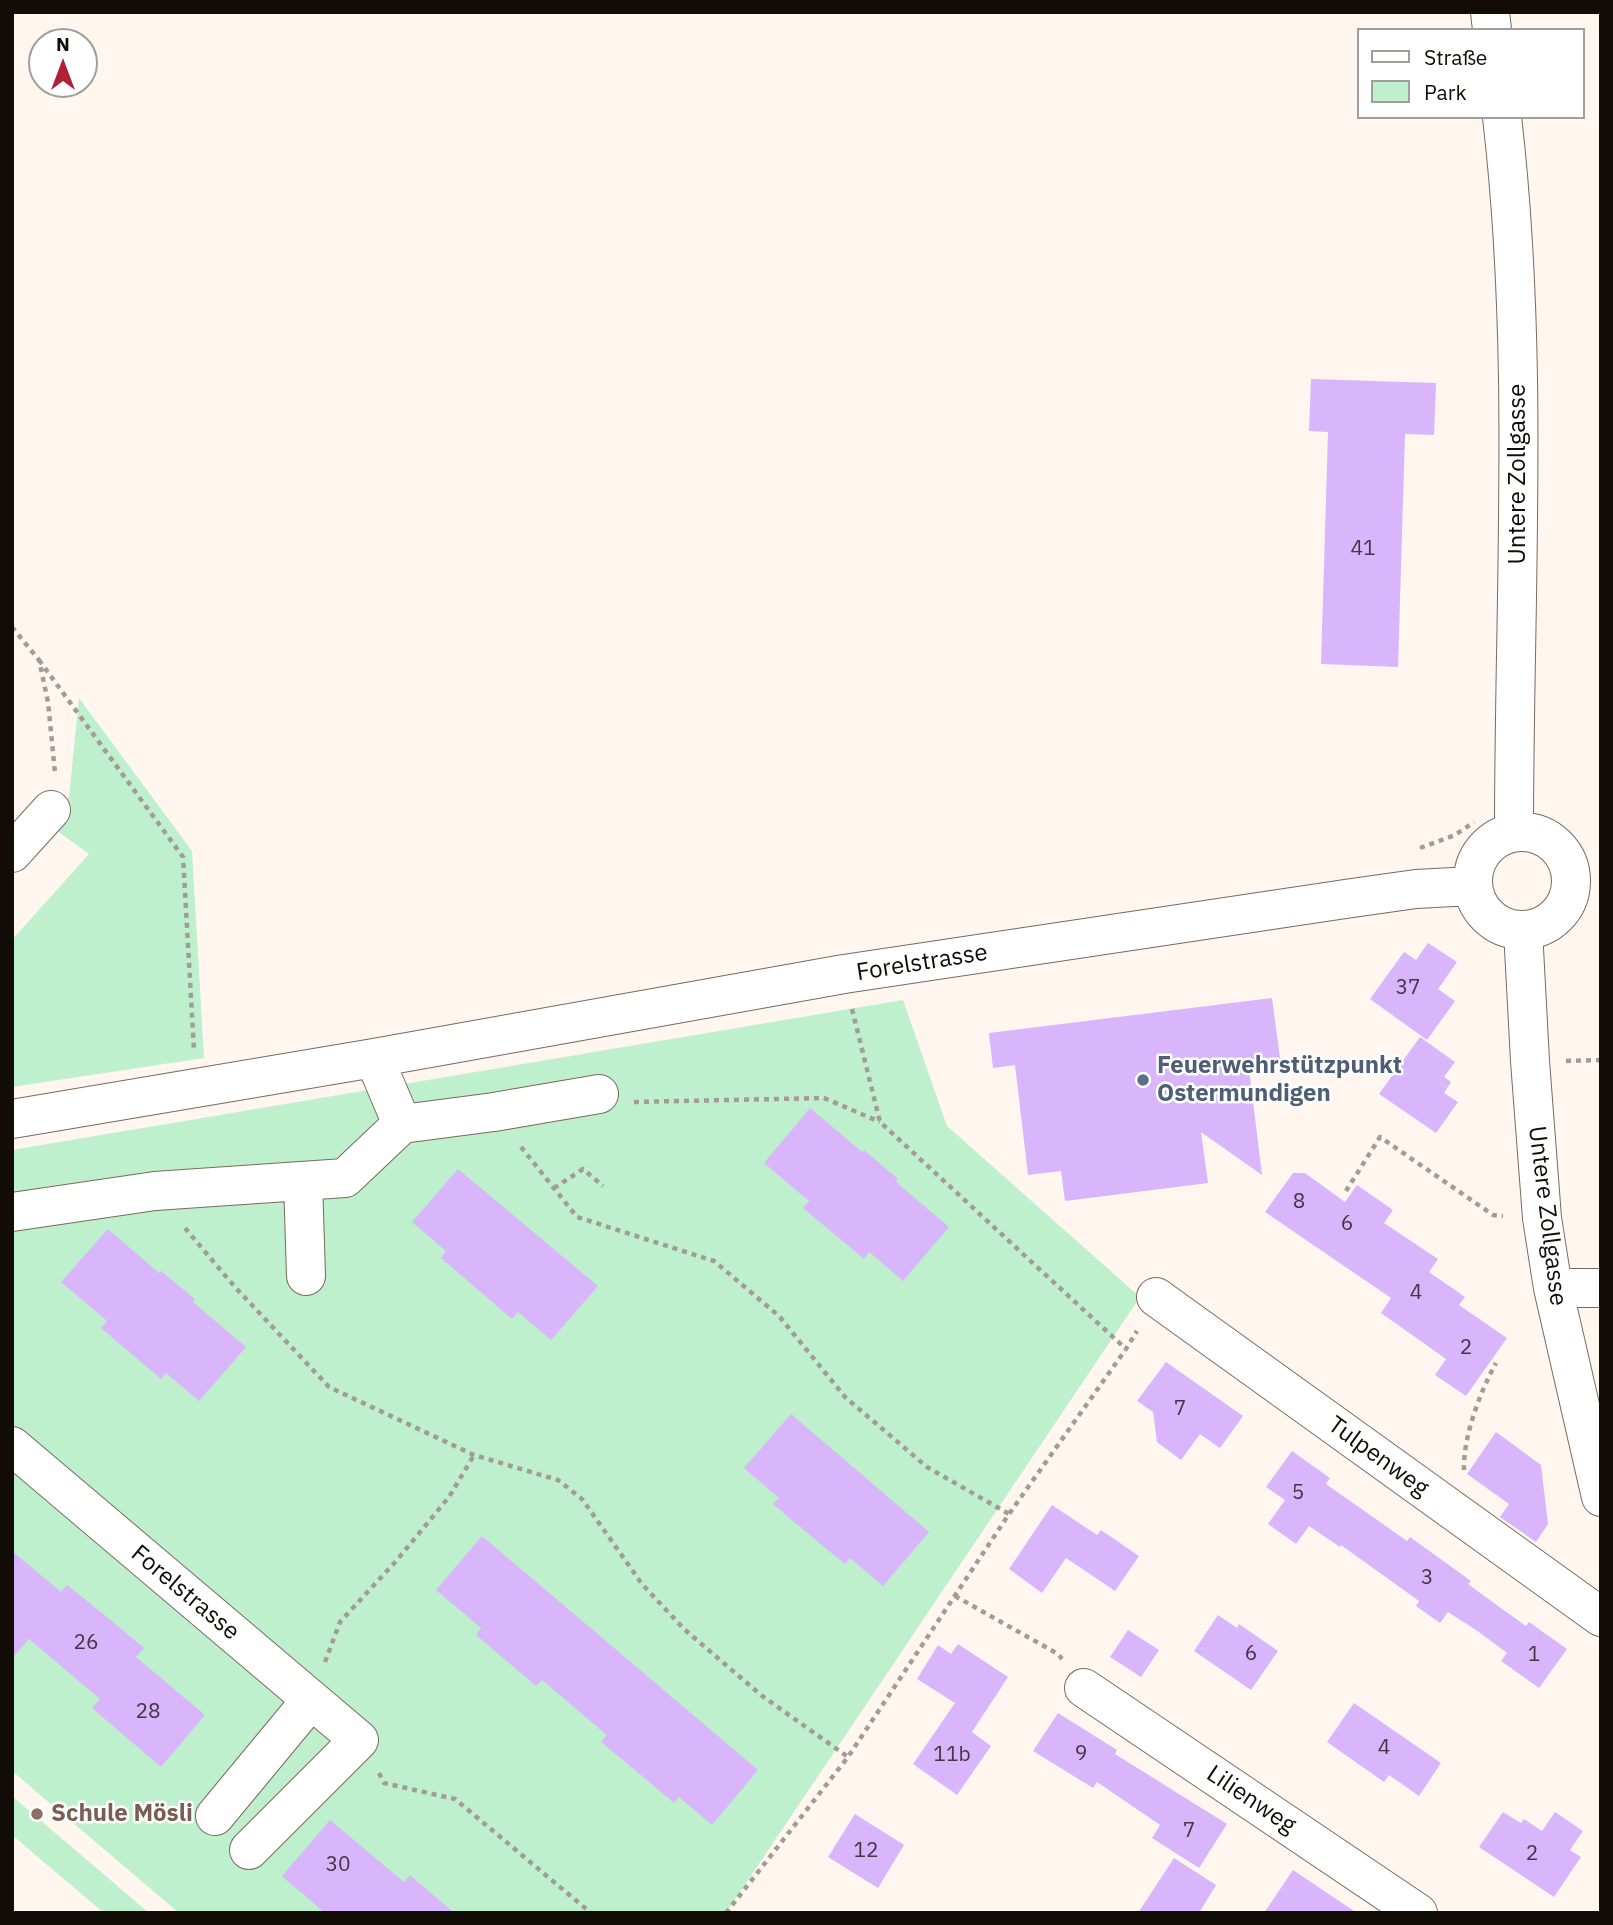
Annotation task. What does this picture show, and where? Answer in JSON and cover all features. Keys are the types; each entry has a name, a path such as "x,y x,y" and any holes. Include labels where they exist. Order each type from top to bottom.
{"street":[{"name":"Untere Zollgasse","path":"1502,119 1512,204 1518,356 1520,506 1514,831"},
{"path":"12,853 51,810"},
{"path":"1514,831 1528,831 1553,842 1568,863 1586,874 1553,919 1539,927 1524,930 1509,929 1495,923 1476,901 1472,886 1478,857 1487,845 1499,836 1514,831"},
{"name":"Forelstrasse","path":"12,1119 844,974 1352,898 1472,886"},
{"name":"Untere Zollgasse","path":"1524,930 1530,1061 1542,1219 1553,1287 1601,1497"},
{"path":"374,1058 402,1124"},
{"path":"12,1212 155,1191 345,1178 402,1124 599,1094"},
{"path":"303,1181 306,1276"},
{"path":"1553,1287 1601,1287"},
{"name":"Tulpenweg","path":"1156,1297 1601,1617"},
{"name":"Forelstrasse","path":"12,1446 359,1740"},
{"name":"Lilienweg","path":"1084,1688 1418,1913"},
{"path":"215,1816 311,1700"},
{"path":"249,1850 359,1740"}],"path":[{"path":"12,627 183,857 196,1088"},
{"path":"39,660 48,702 55,768 51,810"},
{"path":"844,974 880,1122"},
{"path":"599,1094 631,1102 824,1098 880,1122 1126,1349"},
{"path":"494,1112 577,1217 714,1261 779,1316 845,1397 927,1467 1009,1514"},
{"path":"1346,1191 1380,1137 1493,1215 1542,1219"},
{"path":"554,1188 583,1169 603,1186"},
{"path":"155,1191 234,1286 329,1387 474,1455 558,1480 582,1499 642,1584 684,1629 761,1695 848,1757"},
{"path":"726,1913 848,1757 1009,1514 1126,1349 1156,1297"},
{"path":"1466,1520 1464,1455 1484,1385 1496,1363"},
{"path":"311,1700 340,1622 397,1560 449,1497 474,1455"},
{"path":"955,1596 1058,1654 1084,1688"},
{"path":"359,1740 384,1783 455,1799 591,1913"}],"green space":[{"path":"79,698 192,851 204,1058 12,1087 12,940 89,854 52,827 69,797"},
{"path":"903,1000 947,1126 1140,1297 726,1913 179,1913 12,1771 12,1150"},
{"path":"12,1796 149,1913 104,1913 12,1835"}],"building":[{"path":"1311,379 1436,383 1434,435 1405,434 1398,667 1321,664 1328,432 1309,431"},
{"path":"1428,943 1457,962 1438,989 1455,1001 1427,1040 1370,999 1404,952 1416,960"},
{"path":"1272,998 1281,1065 1249,1069 1262,1175 1201,1132 1208,1183 1065,1201 1061,1171 1028,1175 1015,1065 993,1068 989,1033"},
{"path":"1420,1037 1455,1062 1444,1077 1451,1082 1444,1093 1458,1102 1436,1133 1379,1094"},
{"path":"810,1108 898,1179 896,1182 949,1227 903,1281 869,1252 864,1259 803,1208 809,1201 764,1163"},
{"path":"458,1169 598,1286 551,1340 518,1312 512,1319 441,1258 446,1251 412,1222"},
{"path":"1293,1173 1305,1173 1345,1202 1357,1185 1393,1210 1384,1223 1438,1259 1429,1272 1465,1297 1459,1305 1507,1338 1466,1396 1435,1375 1446,1359 1381,1313 1391,1298 1265,1212"},
{"path":"108,1229 159,1273 161,1271 195,1299 193,1302 246,1347 199,1401 166,1373 161,1379 101,1328 107,1321 61,1282"},
{"path":"1166,1362 1243,1416 1220,1448 1200,1434 1181,1460 1157,1442 1153,1412 1137,1401"},
{"path":"791,1414 929,1532 883,1586 850,1558 845,1564 773,1504 779,1498 744,1468"},
{"path":"1496,1432 1541,1465 1548,1524 1536,1542 1500,1517 1509,1504 1467,1474"},
{"path":"1292,1451 1330,1478 1326,1484 1407,1541 1410,1537 1471,1581 1468,1584 1526,1626 1529,1622 1567,1649 1539,1688 1501,1661 1507,1653 1479,1632 1448,1612 1440,1623 1416,1606 1419,1601 1341,1545 1340,1547 1309,1526 1296,1544 1268,1524 1285,1500 1266,1487"},
{"path":"1052,1505 1097,1535 1101,1530 1139,1556 1115,1591 1066,1558 1042,1593 1009,1569"},
{"path":"482,1536 758,1770 712,1825 679,1797 674,1803 601,1742 607,1735 542,1680 536,1686 476,1635 481,1628 436,1590"},
{"path":"12,1551 61,1592 67,1585 144,1648 136,1657 205,1715 161,1767 92,1708 100,1699 29,1639 12,1658"},
{"path":"1218,1615 1237,1628 1239,1624 1278,1651 1251,1690 1194,1651"},
{"path":"1128,1630 1159,1650 1141,1677 1110,1657"},
{"path":"958,1644 1008,1677 972,1732 991,1746 957,1795 913,1764 955,1703 917,1679 938,1645 951,1654"},
{"path":"1354,1703 1441,1763 1419,1796 1389,1775 1384,1782 1327,1742"},
{"path":"1058,1713 1117,1750 1115,1754 1227,1824 1199,1868 1152,1838 1160,1825 1097,1782 1093,1788 1033,1751"},
{"path":"1503,1812 1521,1823 1524,1819 1542,1831 1555,1812 1583,1831 1570,1850 1581,1857 1554,1897 1479,1847"},
{"path":"855,1814 904,1845 878,1888 828,1857"},
{"path":"330,1820 404,1882 410,1875 454,1913 325,1913 282,1876"},
{"path":"1174,1858 1216,1885 1199,1913 1138,1913"},
{"path":"1293,1870 1357,1913 1264,1913"}],"place":[{"name":"Feuerwehrstützpunkt Ostermundigen","path":"1143,1080"},
{"name":"Schule Mösli","path":"37,1814"}]}
